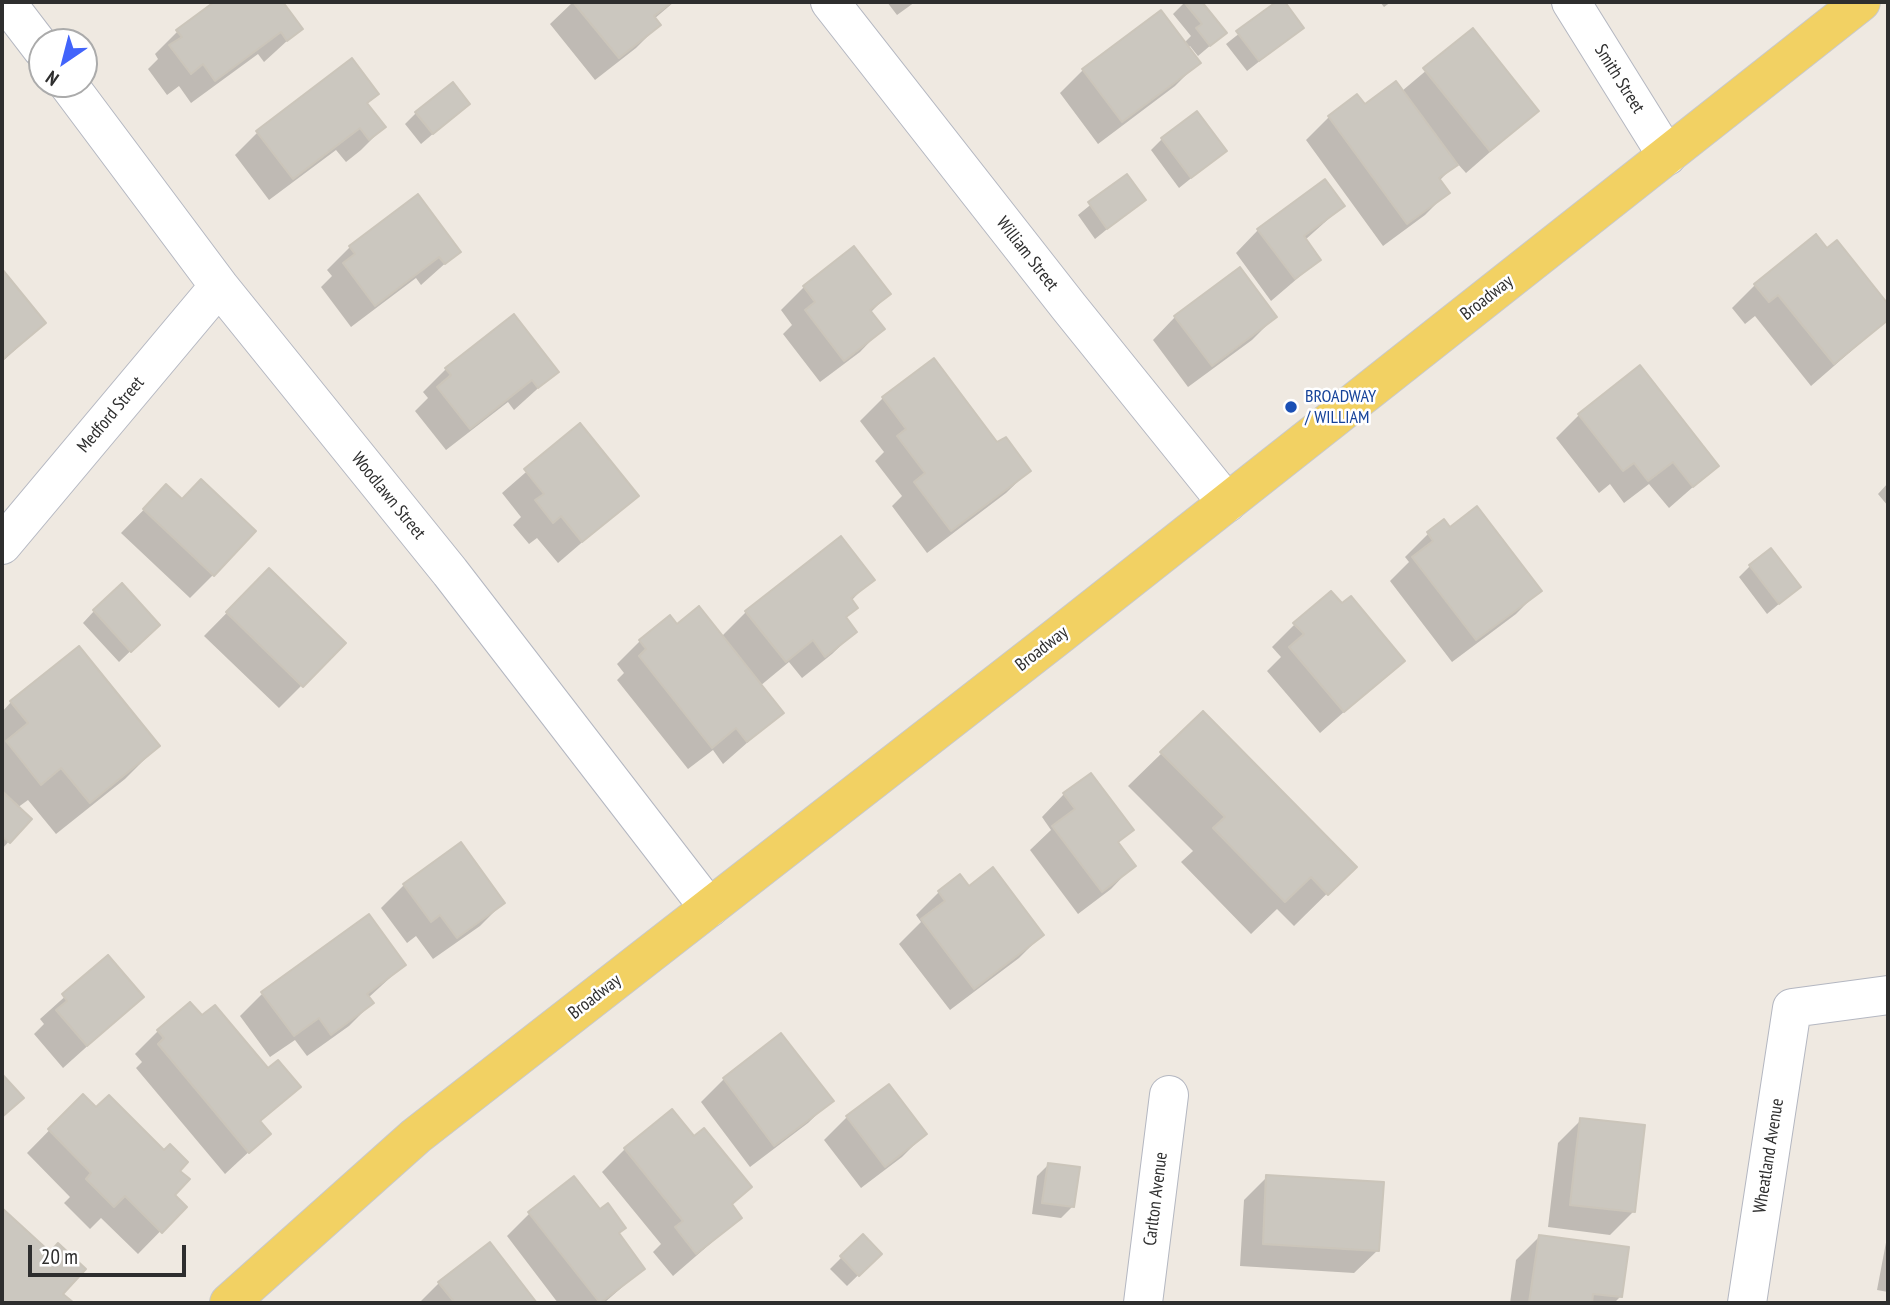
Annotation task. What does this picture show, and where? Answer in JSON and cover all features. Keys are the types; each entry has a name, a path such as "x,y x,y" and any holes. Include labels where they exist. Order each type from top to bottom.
{"main road":[{"name":"Broadway","path":"229,1303 416,1136 1227,503 1861,2"}],"street":[{"path":"6,2 28,31"},
{"name":"William Street","path":"830,2 1069,307 1227,503"},
{"name":"Smith Street","path":"1571,2 1667,156"},
{"name":"Woodlawn Street","path":"78,98 219,286 450,572 709,908"},
{"name":"Medford Street","path":"2,545 219,286"},
{"name":"Wheatland Avenue","path":"1747,1303 1792,1008 1888,995"},
{"name":"Carlton Avenue","path":"1143,1303 1169,1095"}],"building":[{"path":"214,2 283,2 303,29 287,41 281,32 215,81 203,64 191,74 169,45 182,37 176,30"},
{"path":"573,2 672,2 654,16 661,25 619,58"},
{"path":"1184,2 1202,2 1227,33 1210,46 1196,28 1202,24"},
{"path":"1276,2 1285,2 1304,28 1259,61 1236,31"},
{"path":"1161,10 1201,63 1122,122 1082,69"},
{"path":"1473,28 1539,111 1490,151 1423,68"},
{"path":"352,58 379,94 367,103 386,127 369,140 360,128 293,179 256,131"},
{"path":"1396,81 1458,165 1439,178 1450,193 1407,224 1328,116 1357,94 1365,104"},
{"path":"453,82 470,104 433,134 415,112"},
{"path":"1197,111 1227,151 1191,178 1161,138"},
{"path":"1127,174 1146,200 1107,229 1088,202"},
{"path":"1325,179 1345,206 1304,236 1321,260 1295,279 1257,229"},
{"path":"418,194 461,252 445,264 439,257 375,306 343,263 355,254 349,246"},
{"path":"1816,234 1827,248 1837,240 1888,304 1888,320 1834,364 1778,295 1769,302 1754,284"},
{"path":"854,246 891,294 870,310 885,329 844,361 805,310 815,302 803,286"},
{"path":"1240,267 1277,317 1212,366 1174,316"},
{"path":"2,269 46,323 2,360"},
{"path":"514,314 559,372 538,388 532,380 470,429 437,387 451,375 445,368"},
{"path":"934,358 997,442 1006,437 1031,471 951,531 914,482 925,473 897,436 906,429 882,397"},
{"path":"1640,365 1719,466 1693,487 1673,462 1648,481 1634,463 1623,471 1578,414"},
{"path":"580,423 639,496 582,542 561,516 553,523 535,500 544,494 524,469"},
{"path":"201,479 256,531 214,576 143,509 166,484 182,499"},
{"path":"1477,506 1542,591 1476,640 1412,557 1433,541 1427,532 1444,519 1450,527"},
{"path":"841,536 875,580 851,598 858,608 846,617 857,632 825,657 813,640 786,662 745,611"},
{"path":"1771,548 1801,587 1779,604 1749,565"},
{"path":"269,568 346,643 303,687 226,612"},
{"path":"122,583 160,625 131,652 93,610"},
{"path":"1331,591 1342,603 1351,596 1405,661 1344,712 1289,647 1304,634 1293,623"},
{"path":"699,606 784,713 747,742 736,728 712,748 639,656 646,649 639,640 670,615 677,624"},
{"path":"79,646 160,746 90,803 61,768 41,785 6,741 28,723 10,701"},
{"path":"1203,711 1357,867 1328,895 1311,877 1285,902 1213,828 1225,817 1160,752"},
{"path":"1091,773 1134,830 1118,842 1136,866 1102,892 1052,826 1075,809 1063,793"},
{"path":"2,791 32,819 10,843 2,836"},
{"path":"461,842 505,903 457,938 440,915 431,922 403,884"},
{"path":"993,867 1044,935 974,989 921,919 945,901 938,891 960,874 969,886"},
{"path":"369,914 406,965 367,994 374,1003 331,1035 319,1018 294,1036 261,992"},
{"path":"108,955 144,997 87,1046 56,1010 67,1001 62,994"},
{"path":"190,1002 202,1015 215,1005 268,1068 278,1060 301,1087 260,1121 271,1134 249,1153 158,1044 164,1038 157,1030"},
{"path":"781,1033 834,1101 774,1146 723,1078"},
{"path":"2,1074 24,1098 2,1117"},
{"path":"889,1084 927,1134 885,1167 846,1116"},
{"path":"83,1094 96,1107 109,1095 164,1150 170,1144 188,1162 180,1171 190,1179 175,1195 187,1207 162,1233 125,1196 114,1207 86,1179 91,1173 48,1129"},
{"path":"672,1109 694,1136 704,1128 752,1187 732,1204 742,1218 696,1254 675,1227 683,1221 624,1148"},
{"path":"1580,1118 1645,1125 1635,1212 1570,1205"},
{"path":"1048,1163 1080,1167 1074,1207 1042,1203"},
{"path":"1266,1175 1384,1182 1379,1251 1263,1244"},
{"path":"574,1176 600,1209 608,1203 626,1228 619,1233 645,1269 600,1303 528,1212"},
{"path":"2,1208 50,1252 58,1243 86,1269 63,1294 74,1303 2,1303"},
{"path":"863,1234 882,1254 859,1276 840,1256"},
{"path":"1539,1235 1629,1247 1622,1297 1593,1294 1592,1303 1529,1303"},
{"path":"490,1242 537,1303 455,1303 438,1282"}],"place":[{"name":"BROADWAY / WILLIAM","path":"1291,407"}]}
